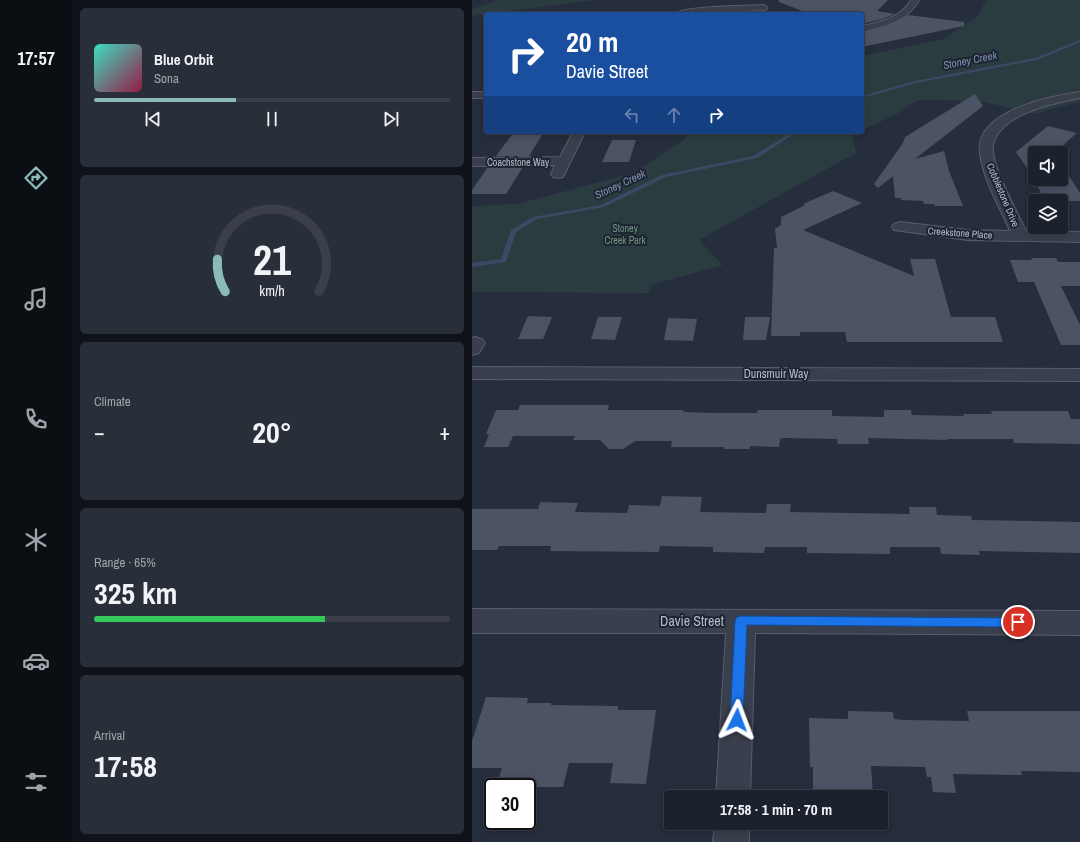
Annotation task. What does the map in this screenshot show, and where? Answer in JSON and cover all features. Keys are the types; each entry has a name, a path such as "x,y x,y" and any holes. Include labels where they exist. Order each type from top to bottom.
{"street":[{"path":"864,28 880,24 905,13 912,8 915,0"},
{"path":"693,12 762,4 770,12"},
{"path":"472,95 484,95"},
{"name":"Cobblestone Drive","path":"1020,236 988,162 985,146 991,132 1004,121 1023,110 1053,100 1080,95"},
{"path":"558,175 578,134"},
{"name":"Coachstone Way","path":"472,162 564,161"},
{"name":"Creekstone Place","path":"900,227 968,235 1080,237"},
{"name":"Dunsmuir Way","path":"472,373 1080,375"},
{"path":"733,790 741,621"},
{"name":"Davie Street","path":"472,622 741,621 1080,623"},
{"path":"731,842 732,830"}],"green space":[{"path":"499,0 594,0 502,12 484,12 484,14 472,16 472,9"},
{"path":"986,0 1080,0 1080,102 1035,114 980,101 918,100 897,114 864,129 864,56 943,39 978,16"},
{"name":"Stoney Creek Park","path":"689,134 854,134 852,135 856,153 699,240 723,265 651,285 649,293 472,292 472,206 516,204 634,173 686,138"}],"building":[{"path":"779,0 888,0 877,11 895,14 864,24 864,12 805,12 779,2"},
{"path":"908,15 964,22 964,26 864,47 864,32 887,26"},
{"path":"975,94 983,106 915,159 944,151 949,171 963,206 935,206 934,204 924,204 923,201 901,200 901,198 895,198 893,176 878,188 874,184 903,143 905,137"},
{"path":"1048,126 1077,133 1062,146 1028,146 1028,170 1016,152"},
{"path":"512,134 543,134 529,156 496,156"},
{"path":"612,140 636,140 629,162 602,162"},
{"path":"488,167 523,167 506,194 472,194 472,190"},
{"path":"1068,176 1080,193 1080,201 1068,201 1068,194 1041,194 1037,186 1068,186"},
{"path":"833,191 862,203 803,230 914,276 910,259 935,259 951,317 995,317 1003,342 847,342 845,332 800,332 800,336 771,336 774,248 777,248 775,229 781,225 781,217 805,205 803,204"},
{"path":"1031,258 1056,258 1058,262 1080,262 1080,286 1061,286 1080,325 1080,345 1061,345 1034,282 1018,282 1010,260 1032,260"},
{"path":"528,316 552,317 543,339 518,339"},
{"path":"598,317 622,317 615,340 591,339"},
{"path":"745,317 770,317 766,340 743,340"},
{"path":"668,318 697,319 693,341 664,340"},
{"path":"520,405 609,405 608,410 684,410 683,412 715,413 757,413 758,410 832,410 832,416 884,417 884,410 911,410 912,415 964,416 963,414 992,414 991,411 1068,411 1071,419 1080,419 1080,444 1014,443 1013,439 947,439 948,440 868,438 869,444 838,444 837,439 784,438 780,439 779,447 750,446 750,449 724,449 724,447 671,447 672,441 635,441 623,449 609,449 600,440 573,440 575,436 513,436 508,447 484,447 489,434 486,434 496,410 518,410"},
{"path":"662,496 702,497 700,512 766,513 767,504 791,504 790,512 910,514 909,507 936,507 937,515 971,516 972,520 1080,522 1080,553 979,551 980,555 941,554 940,547 890,547 890,554 807,553 807,547 765,547 764,553 713,552 713,547 660,546 659,552 550,551 551,546 499,546 497,550 472,550 472,509 538,509 540,502 578,503 575,512 627,513 629,505 660,506"},
{"path":"486,697 528,698 527,703 551,703 551,705 618,706 618,710 656,710 646,784 610,783 613,763 569,763 563,787 536,787 536,778 499,778 502,768 472,768 472,741"},
{"path":"848,711 893,712 894,719 904,720 969,721 967,711 1080,711 1080,772 1021,771 1022,775 953,774 956,793 933,792 931,777 927,777 925,767 871,766 873,790 813,790 813,767 810,767 809,718 848,719"}],"waterway":[{"name":"Stoney Creek","path":"864,96 915,82 1036,59 1080,41"},
{"name":"Stoney Creek","path":"472,265 504,261 513,231 535,218 602,206 664,176 755,157 792,134"}],"route":[{"path":"737,720 741,621 1018,622"}]}
